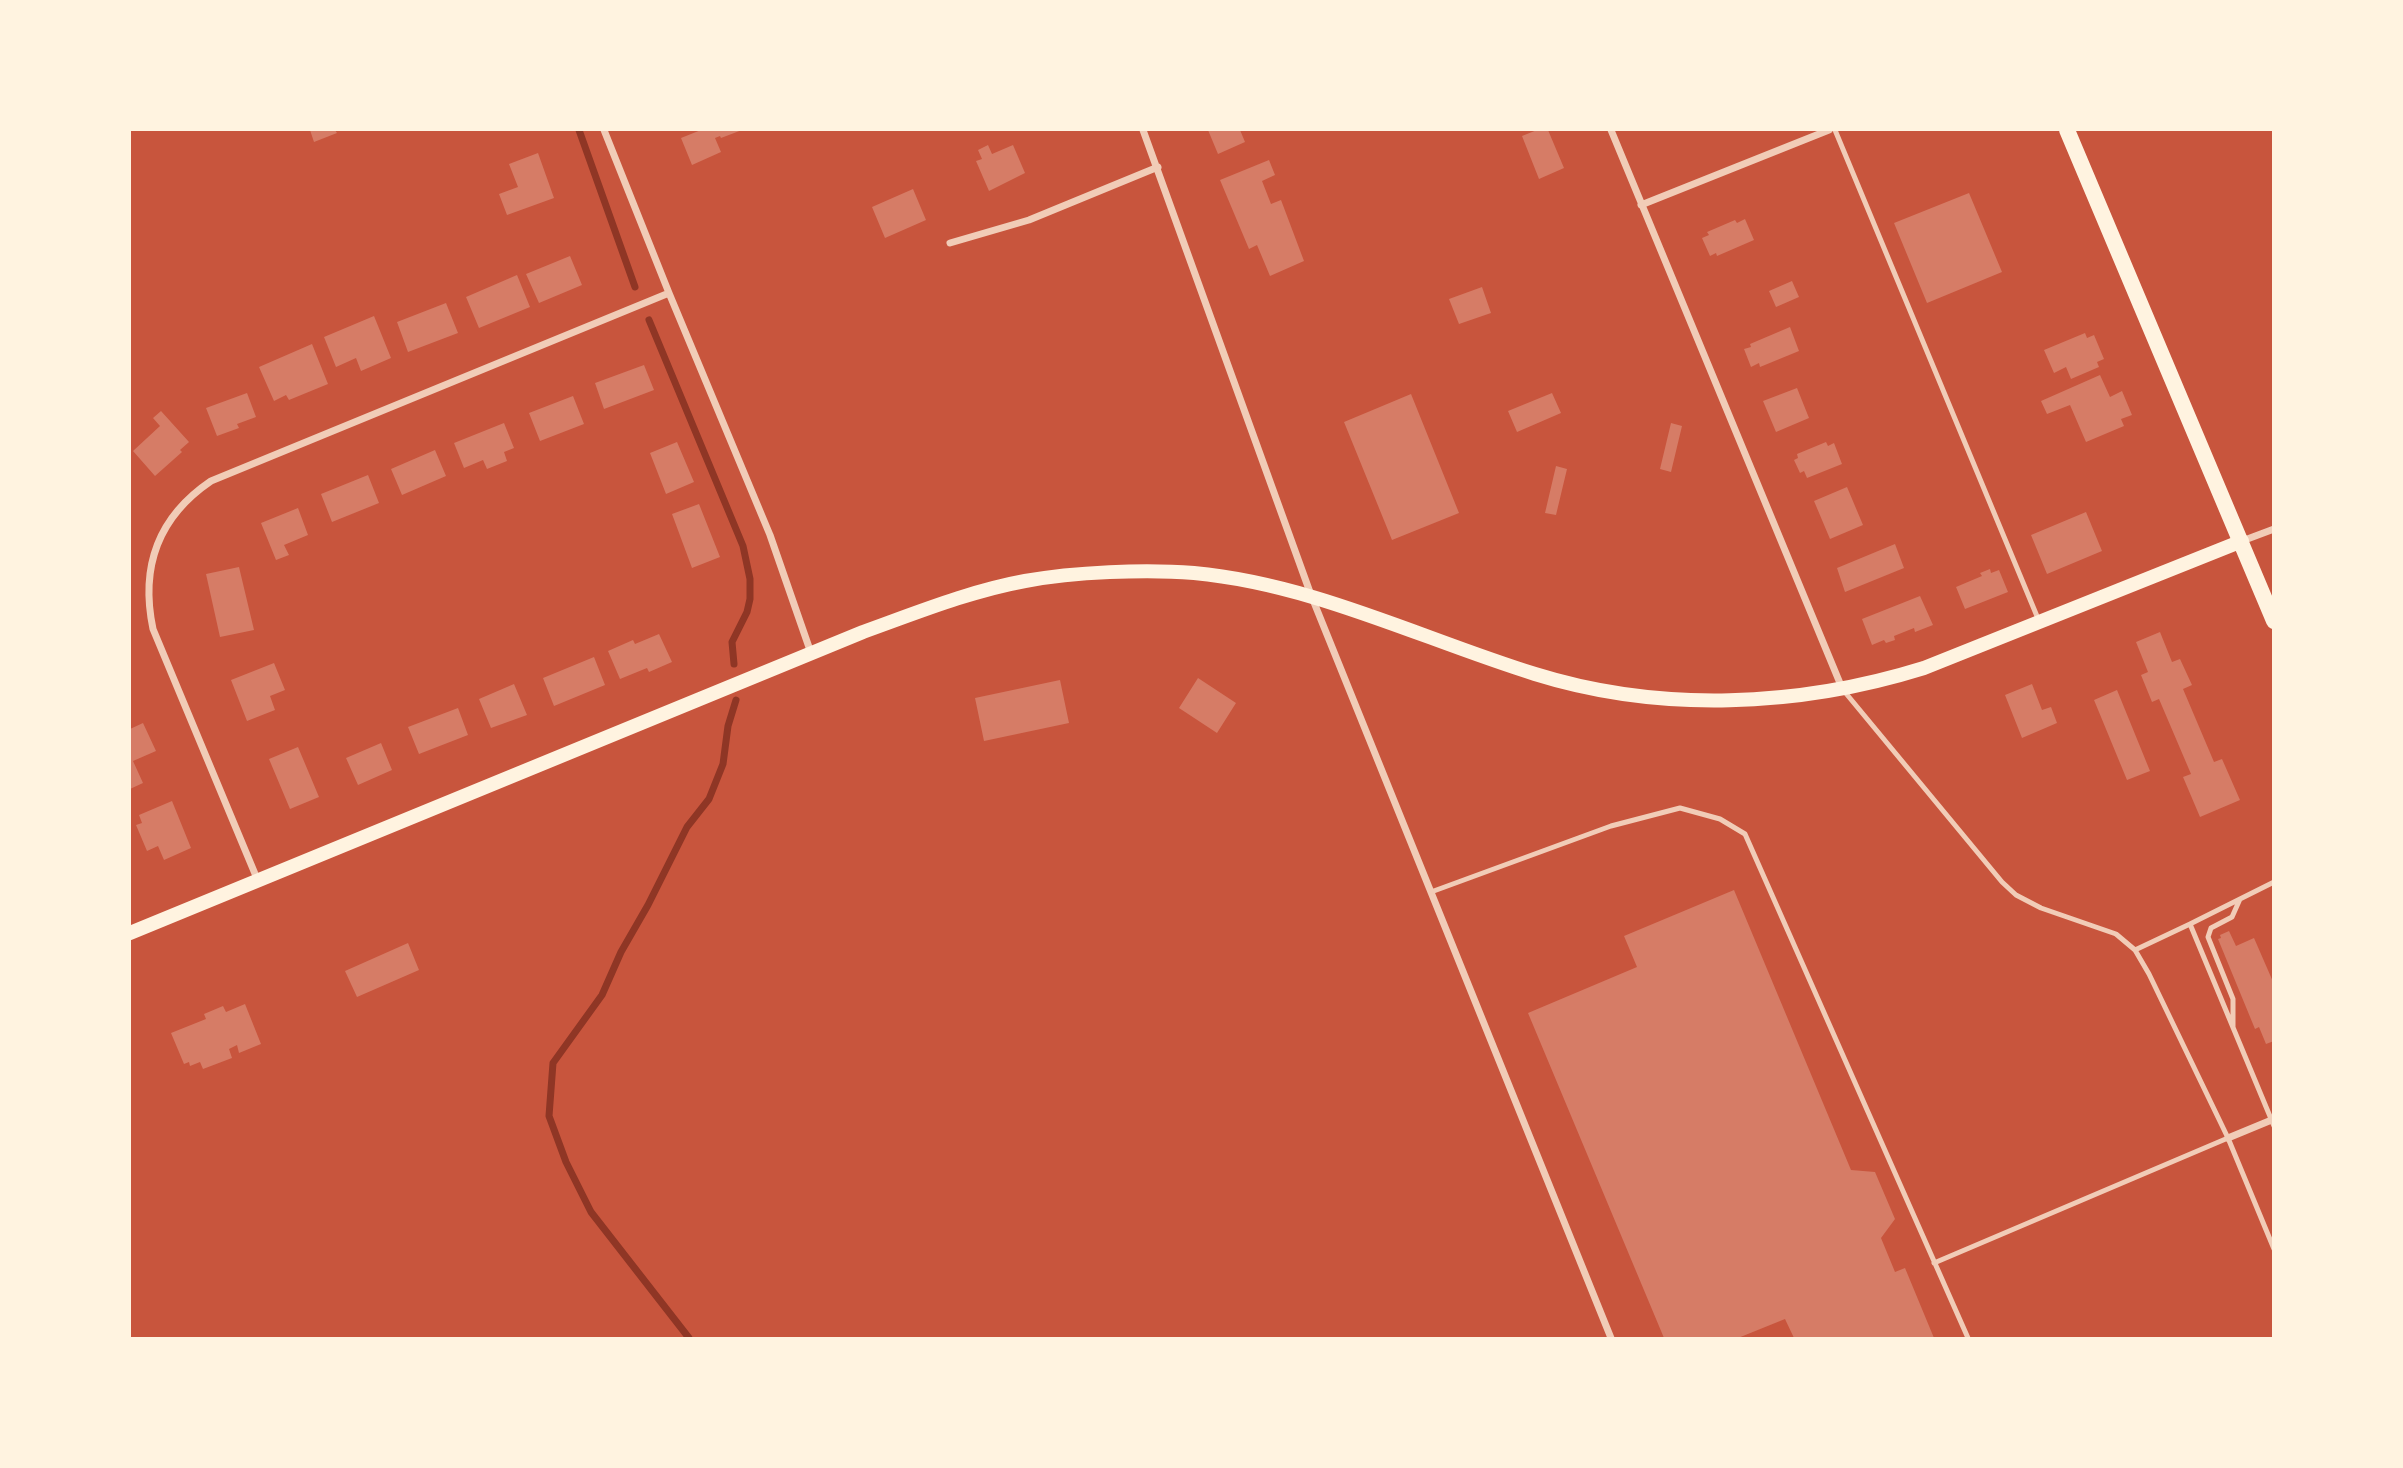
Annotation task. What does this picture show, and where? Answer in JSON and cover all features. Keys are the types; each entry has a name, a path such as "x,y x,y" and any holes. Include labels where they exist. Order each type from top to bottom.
{"highway":[{"path":"2067,130 2242,541 2273,621"}],"main road":[{"path":"130,933 884,624 1025,581 1158,571 1196,573 1273,585 1311,595 1536,675 1593,689 1700,701 1842,689 1924,668 2242,541"}],"street":[{"path":"604,130 770,535 811,653"},
{"path":"1143,130 1311,595 1611,1339"},
{"path":"1611,130 1842,689"},
{"path":"1641,205 1829,130"},
{"path":"950,243 1029,220 1158,167"},
{"path":"258,881 153,629 148,578 157,545 173,515 197,490 211,481 669,293"},
{"path":"2242,541 2273,529"},
{"path":"2228,1138 2273,1121"}],"lane":[{"path":"1835,130 2039,622"},
{"path":"1842,689 2002,882 2016,895 2041,908 2116,934 2135,950 2228,1138 2273,1249"},
{"path":"1431,892 1611,826 1680,808 1720,819 1745,834 1968,1339"},
{"path":"2135,950 2273,882"},
{"path":"2233,1030 2233,999 2208,937 2211,928 2232,917 2240,899"},
{"path":"2190,924 2273,1121"},
{"path":"1934,1263 2228,1138"}],"building":[{"path":"310,130 335,130 337,133 314,142"},
{"path":"701,130 742,130 715,138 721,152 692,165 681,138"},
{"path":"1208,130 1240,130 1245,142 1218,154"},
{"path":"1537,130 1548,130 1564,168 1539,179 1522,136"},
{"path":"988,145 992,154 1013,145 1025,173 989,191 976,161 982,159 978,150"},
{"path":"538,153 554,198 507,215 499,194 518,187 509,164"},
{"path":"1269,160 1275,175 1262,181 1271,204 1281,200 1304,261 1270,276 1257,245 1249,249 1220,180"},
{"path":"913,189 926,220 885,238 872,207"},
{"path":"1969,193 2002,272 1927,303 1894,223"},
{"path":"1745,219 1754,240 1717,256 1716,253 1710,256 1702,238 1709,235 1707,232 1735,220 1737,223"},
{"path":"570,256 582,285 539,303 526,274"},
{"path":"517,275 530,307 479,328 466,297"},
{"path":"1792,281 1799,297 1776,307 1769,291"},
{"path":"1482,287 1491,313 1459,324 1449,299"},
{"path":"446,303 458,333 408,352 397,322"},
{"path":"374,316 391,358 361,371 356,358 336,367 324,337"},
{"path":"1790,327 1799,351 1760,367 1759,363 1751,367 1744,349"},
{"path":"2085,333 2087,338 2094,335 2104,359 2097,362 2099,367 2071,379 2066,367 2054,373 2044,350"},
{"path":"312,344 328,384 289,400 286,395 274,401 259,367"},
{"path":"644,365 654,390 604,409 595,383"},
{"path":"2100,375 2110,397 2122,391 2132,415 2121,419 2124,426 2086,442 2070,405 2047,414 2041,401"},
{"path":"1797,388 1809,418 1776,432 1763,401"},
{"path":"247,393 256,417 237,424 239,428 217,436 206,408"},
{"path":"1552,393 1561,413 1517,432 1508,411"},
{"path":"1411,394 1459,513 1392,540 1344,422"},
{"path":"573,396 584,424 540,441 529,413"},
{"path":"161,411 189,442 180,450 182,452 155,476 133,451 160,426 153,418"},
{"path":"504,423 514,448 504,452 507,461 487,469 483,460 464,468 454,443"},
{"path":"1671,423 1682,426 1671,472 1660,469"},
{"path":"677,442 694,482 666,494 650,453"},
{"path":"1826,442 1828,446 1834,443 1842,464 1807,478 1804,471 1800,473 1794,460 1798,458 1797,454"},
{"path":"435,450 446,476 402,495 391,469"},
{"path":"1556,466 1567,469 1556,515 1545,513"},
{"path":"368,475 379,503 332,522 321,494"},
{"path":"1847,487 1863,525 1830,539 1814,501"},
{"path":"699,504 720,557 692,568 672,514"},
{"path":"298,508 308,535 284,545 289,555 276,560 261,523"},
{"path":"2086,512 2102,551 2047,574 2031,535"},
{"path":"1895,544 1904,568 1845,592 1837,568"},
{"path":"239,567 254,630 220,637 206,574"},
{"path":"1990,569 1991,573 1999,570 2008,592 1965,609 1956,587 1982,576 1980,573"},
{"path":"1920,596 1933,625 1915,632 1914,628 1894,636 1895,640 1886,643 1884,640 1872,645 1862,619"},
{"path":"2160,632 2172,662 2180,659 2192,685 2183,689 2214,762 2222,759 2240,800 2200,817 2183,777 2191,774 2159,699 2152,702 2141,675 2148,672 2136,642"},
{"path":"659,634 672,662 649,672 647,668 620,679 608,651 633,640 635,644"},
{"path":"594,657 605,685 554,706 543,678"},
{"path":"274,663 285,690 270,696 275,710 247,721 231,680"},
{"path":"1198,678 1236,703 1217,733 1179,708"},
{"path":"1060,680 1069,723 984,741 975,698"},
{"path":"514,684 527,715 491,728 479,699"},
{"path":"2032,684 2042,710 2051,707 2057,723 2022,738 2005,695"},
{"path":"2117,690 2150,771 2127,780 2094,700"},
{"path":"458,708 468,735 419,754 408,727"},
{"path":"143,723 156,751 133,761 143,783 130,789 130,729"},
{"path":"381,743 392,770 358,785 346,758"},
{"path":"298,747 319,797 290,809 269,759"},
{"path":"172,801 191,848 164,860 158,846 147,851 136,825 142,823 139,815"},
{"path":"1734,890 1851,1170 1875,1172 1895,1219 1881,1238 1895,1272 1905,1268 1934,1338 1794,1338 1785,1319 1738,1338 1664,1338 1528,1013 1637,967 1624,936"},
{"path":"2229,931 2236,946 2254,938 2274,984 2274,1041 2266,1044 2259,1027 2255,1029 2218,939"},
{"path":"408,943 419,970 357,997 345,971"},
{"path":"245,1004 261,1044 239,1053 237,1045 229,1049 232,1058 203,1069 200,1062 190,1066 189,1062 184,1064 171,1033 206,1019 204,1014 223,1006 226,1012"}],"waterway":[{"path":"579,130 635,287"},
{"path":"649,320 743,546 750,579 750,599 747,612 732,642 734,664"},
{"path":"689,1338 591,1212 566,1162 549,1116 553,1063 602,995 621,952 687,827 709,799 723,764 728,726 736,700"}]}
